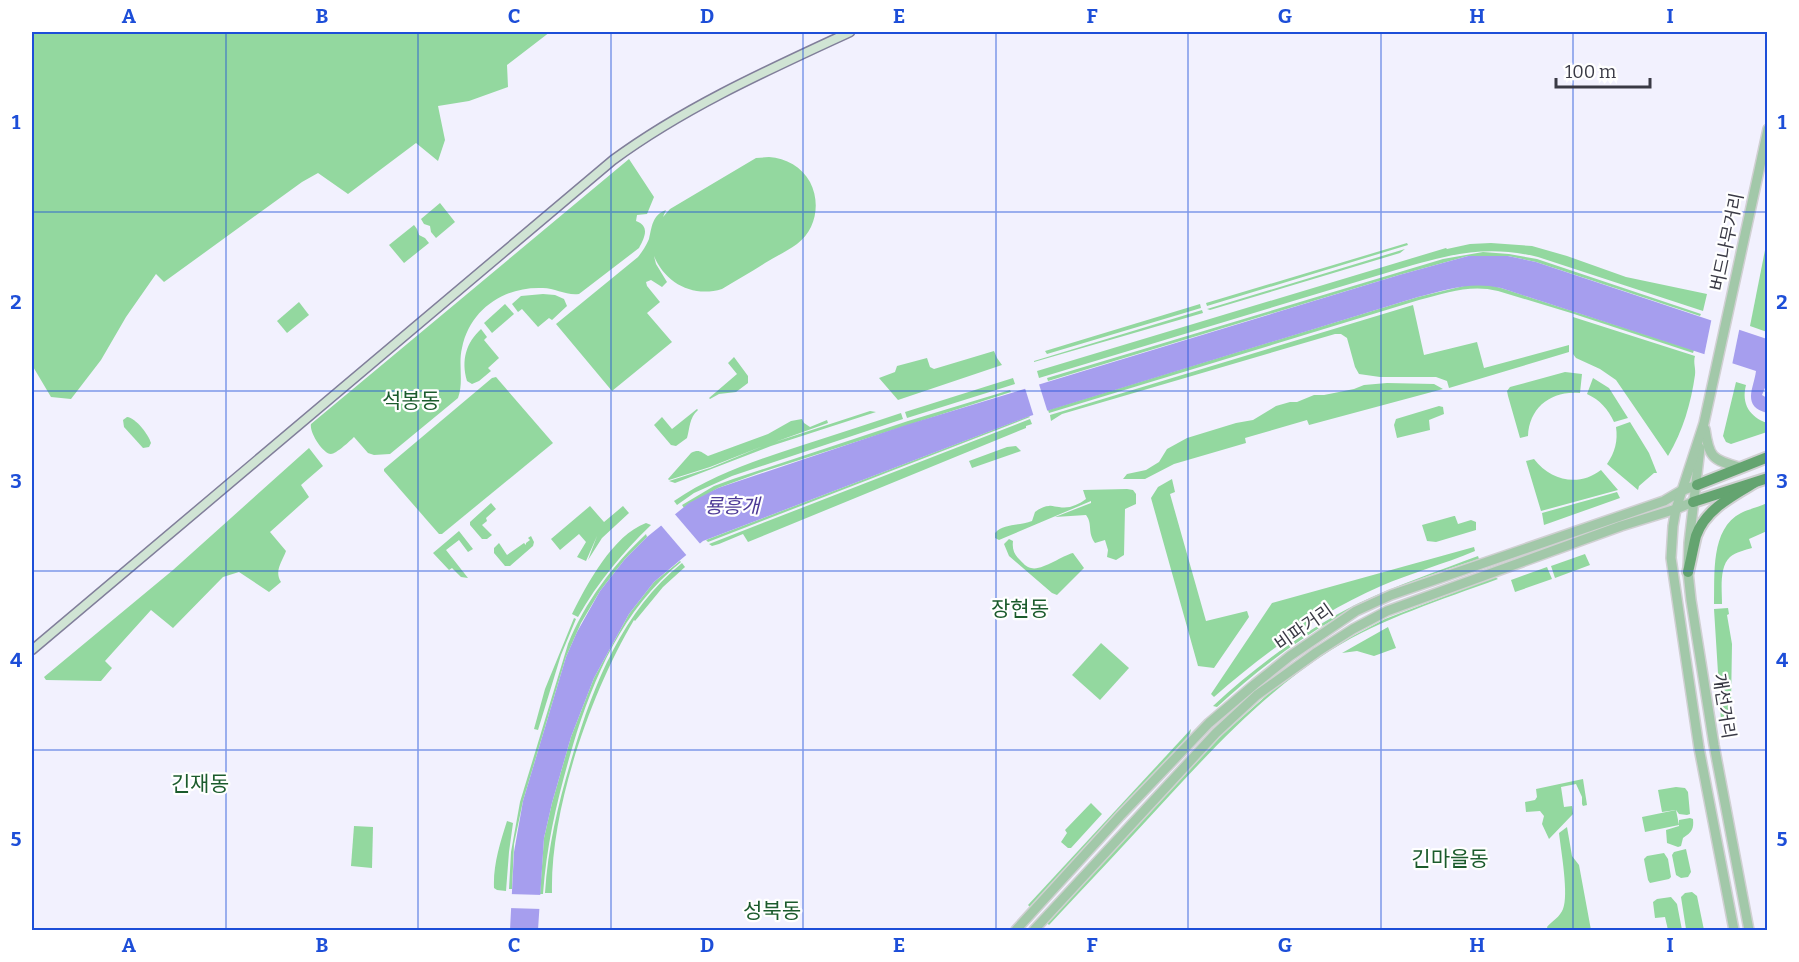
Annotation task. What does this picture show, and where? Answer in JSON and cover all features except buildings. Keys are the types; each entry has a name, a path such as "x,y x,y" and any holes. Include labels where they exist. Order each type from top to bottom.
{"highway":[{"path":"1697,485 1767,458"},
{"path":"1694,502 1767,478"},
{"path":"1688,572 1697,534 1703,522 1718,506 1754,483"}],"main road":[{"path":"32,650 613,160 662,126 850,32"},
{"name":"버드나무거리","path":"1703,428 1767,129"},
{"path":"1703,428 1713,455 1719,461 1739,467"},
{"path":"1697,485 1703,428"},
{"path":"1676,509 1703,428"},
{"name":"비파거리","path":"1016,930 1209,723 1290,656 1356,611 1391,595 1664,501 1697,485"},
{"name":"개선거리","path":"1697,485 1689,543 1688,572 1691,600 1714,745 1749,930"},
{"name":"비파거리","path":"1034,930 1216,733 1257,695 1317,652 1387,611 1621,526 1694,502"},
{"name":"개선거리","path":"1676,509 1671,558 1674,583 1699,748 1734,930"}],"green space":[{"path":"32,32 550,32 507,65 508,87 469,101 438,106 445,140 438,161 416,143 348,194 318,173 302,182 164,282 156,274 126,317 101,360 71,399 51,397 32,365"},
{"path":"769,157 793,164 810,182 816,207 809,231 789,249 722,289 711,291 691,290 681,286 665,274 654,256 656,264 667,282 662,287 651,280 646,282 660,302 647,313 672,342 612,391 556,324 638,257 649,239 655,218 661,212 666,210 663,217 670,209 756,158"},
{"path":"629,159 654,197 647,214 637,215 636,221 645,229 639,248 579,294 548,288 529,288 503,296 481,311 466,334 462,348 461,386 458,398 390,454 368,453 354,437 331,454 321,447 314,437 311,424"},
{"path":"440,203 455,222 436,238 430,226 424,224 421,219"},
{"path":"414,225 419,235 429,243 404,263 389,245"},
{"path":"1767,240 1768,332 1750,326"},
{"path":"1407,243 1408,245 1207,306 1206,303"},
{"path":"1491,243 1532,246 1626,277 1707,294 1703,311 1538,257 1519,253 1483,251 1450,256 1396,270 1039,378 1037,371 1446,248"},
{"path":"1405,249 1400,253 1207,309"},
{"path":"1483,252 1537,259 1701,314 1700,316 1536,262 1508,256 1468,256 1048,381 1047,378 1443,259"},
{"path":"1472,284 1486,284 1501,288 1694,350 1693,353 1571,313 1498,291 1478,288 1449,292 1419,300 1049,413 1048,410 1418,297"},
{"path":"555,295 564,299 567,306 552,320 549,318 538,327 522,309 518,312 512,304 521,296"},
{"path":"299,302 309,315 287,333 277,321"},
{"path":"505,304 514,314 492,333 484,323"},
{"path":"1200,304 1201,308 1047,354 1045,351"},
{"path":"1413,305 1424,355 1477,342 1484,368 1569,345 1569,352 1449,388 1447,381 1436,377 1380,377 1359,374 1347,338 1341,334 1335,334 1062,414 1051,421 1050,415"},
{"path":"1202,310 1203,313 1034,362 1034,361"},
{"path":"1573,317 1695,356 1695,375 1689,406 1678,437 1668,456 1616,380 1600,369 1576,358 1573,354"},
{"path":"481,329 487,337 484,340 499,358 488,368 491,371 472,384 467,381 465,373 466,352"},
{"path":"994,351 1002,365 898,400 879,378 895,372 897,366 927,358 930,367 934,369"},
{"path":"734,357 748,376 748,383 736,392 719,394 710,399 737,374 728,363"},
{"path":"1565,372 1582,374 1580,393 1560,394 1544,402 1533,417 1528,436 1520,438 1507,391 1510,387"},
{"path":"496,377 553,443 442,534 439,534 384,469"},
{"path":"1013,378 1015,384 907,418 905,412"},
{"path":"1593,378 1609,388 1628,418 1614,422 1603,405 1587,394"},
{"path":"1736,382 1746,385 1745,398 1748,409 1767,423 1767,432 1731,444 1726,442 1723,436"},
{"path":"1387,383 1434,384 1443,389 1309,425 1307,420 1245,438 1246,443 1174,464 1145,479 1123,479 1127,474 1146,470 1159,462 1167,449 1187,438 1253,420 1276,406 1297,402 1314,395"},
{"path":"1010,390 1011,392 759,473 718,488 684,508 682,505 714,486 733,479"},
{"path":"1439,406 1443,407 1444,414 1429,420 1430,430 1397,438 1394,425 1396,419"},
{"path":"697,409 691,420 687,438 676,446 671,445 654,425 662,417 672,429"},
{"path":"870,411 876,412 771,446 675,483 669,481 710,468 763,446 710,467 668,479 691,453 696,451 708,456 768,434 791,421 802,419 810,427 827,420 828,423 775,442"},
{"path":"901,413 903,419 732,476 694,493 677,505 674,501 704,483 751,463"},
{"path":"1029,416 708,542 706,540"},
{"path":"127,417 138,423 144,431 151,443 149,447 143,448 124,427 123,420"},
{"path":"1030,419 1032,424 1026,428 748,542 743,534 719,544 712,546 709,544"},
{"path":"1630,422 1649,453 1657,473 1639,486 1638,490 1607,464 1615,446 1616,427"},
{"path":"1016,446 1021,451 972,468 969,461"},
{"path":"309,448 323,466 301,485 309,497 270,532 286,551 278,570 281,582 269,592 239,572 223,577 173,628 151,610 105,661 112,668 101,681 46,680 44,677 173,570"},
{"path":"1534,459 1557,477 1566,479 1584,479 1601,470 1618,490 1541,511 1526,461"},
{"path":"1172,479 1175,492 1170,494 1206,621 1247,611 1249,617 1214,668 1198,666 1151,498 1158,487"},
{"path":"1083,490 1133,490 1136,494 1136,504 1125,509 1124,555 1116,560 1107,557 1108,550 1105,540 1095,543 1086,515 1055,517 1091,503 1091,501 999,540 995,538 995,533 1007,526 1032,521 1035,512 1043,507 1066,507 1080,503 1086,499"},
{"path":"1617,492 1620,498 1544,525 1542,513"},
{"path":"491,503 496,509 482,525 492,535 487,539 482,539 470,522"},
{"path":"1767,503 1767,531 1749,539 1752,548 1735,554 1726,561 1722,579 1722,604 1714,604 1716,554 1724,530 1731,520 1741,513"},
{"path":"590,506 604,522 623,506 629,513 602,538 588,560 597,536 586,561 577,557 586,542 579,534 560,550 551,539"},
{"path":"1455,516 1458,524 1471,520 1476,522 1476,530 1436,542 1427,541 1422,525"},
{"path":"646,523 651,525 611,568 578,617 572,614 593,575 612,549 634,529"},
{"path":"459,531 473,549 468,552 459,540 446,550 468,578 461,577 452,568 449,570 433,553"},
{"path":"646,534 647,537 625,559 600,591 581,623 566,657 523,801 514,844 512,889 509,889 511,852 520,802 568,644 591,599 622,558"},
{"path":"531,536 533,546 510,566 505,566 494,553 494,548 499,543 507,555 524,543 526,545"},
{"path":"1009,539 1013,541 1016,555 1029,567 1041,567 1073,553 1084,568 1057,595 1009,556 1004,544"},
{"path":"1474,547 1475,551 1381,586 1314,621 1252,665 1214,697 1211,694 1272,603"},
{"path":"1585,554 1590,565 1555,578 1551,566"},
{"path":"1478,556 1479,559 1379,596 1329,622 1282,653 1217,707 1213,706 1282,649 1339,613 1388,590"},
{"path":"680,561 627,622 601,669 573,745 550,837 543,894 540,894 544,838 552,803 571,737 594,678 629,614 654,582"},
{"path":"682,563 685,567 663,587 634,620 603,681 576,752 558,825 553,860 552,893 545,893 551,840 563,788 581,727 601,675 627,626 643,603"},
{"path":"1547,567 1552,579 1515,592 1511,580"},
{"path":"1495,577 1498,579 1371,628 1331,650 1286,682 1226,736 1049,925 1047,923 1222,735 1277,686 1332,647 1385,619"},
{"path":"1728,608 1732,644 1731,705 1721,721 1714,609"},
{"path":"574,618 576,619 561,655 538,730 534,729 545,689"},
{"path":"1388,627 1396,648 1374,656 1357,651 1342,653"},
{"path":"1101,643 1129,668 1100,700 1072,675"},
{"path":"1191,729 1190,734 1030,907 1028,905"},
{"path":"1583,779 1587,805 1583,806 1576,784 1561,787 1564,807 1572,806 1573,814 1549,839 1542,824 1544,816 1540,811 1526,812 1525,802 1535,800 1536,789"},
{"path":"1685,788 1688,792 1690,814 1679,814 1676,810 1662,812 1658,790"},
{"path":"1091,803 1102,814 1071,848 1068,848 1061,842 1067,833 1065,830"},
{"path":"1676,810 1679,825 1645,832 1642,817"},
{"path":"1693,819 1693,828 1683,838 1681,846 1667,843 1666,830 1679,826 1679,820"},
{"path":"507,821 513,823 506,891 494,888 494,879 497,854"},
{"path":"354,826 373,827 372,868 351,866"},
{"path":"1567,827 1572,856 1579,865 1591,930 1548,930 1547,927 1560,914 1565,902 1559,833"},
{"path":"1686,849 1691,872 1688,877 1681,878 1676,875 1672,855 1674,852"},
{"path":"1664,853 1668,859 1671,877 1650,883 1644,859 1647,856"},
{"path":"1692,892 1697,896 1704,930 1686,930 1681,897 1685,893"},
{"path":"1671,897 1677,904 1682,930 1668,930 1665,917 1655,918 1653,902 1657,899"}],"water":[{"name":"룡흥개","path":"1468,256 1508,256 1536,262 1767,339 1767,383 1762,395 1767,398 1767,413 1754,406 1752,401 1756,371 1501,288 1469,286 1418,297 1030,416 703,541 654,582 629,614 594,678 571,737 544,838 538,930 510,930 514,852 523,801 566,657 600,591 625,559 647,537 689,503 718,488 906,425"}],"pier":[{"path":"1712,317 1740,326 1732,365 1704,356"},
{"path":"1038,381 1048,413 1034,417 1024,385"},
{"path":"673,512 702,546 688,557 659,523"},
{"path":"508,894 543,895 542,909 508,908"}],"district":[{"name":"석봉동","path":"411,401"},
{"name":"장현동","path":"1020,609"},
{"name":"긴재동","path":"200,784"},
{"name":"긴마을동","path":"1450,859"},
{"name":"성북동","path":"772,911"}]}
